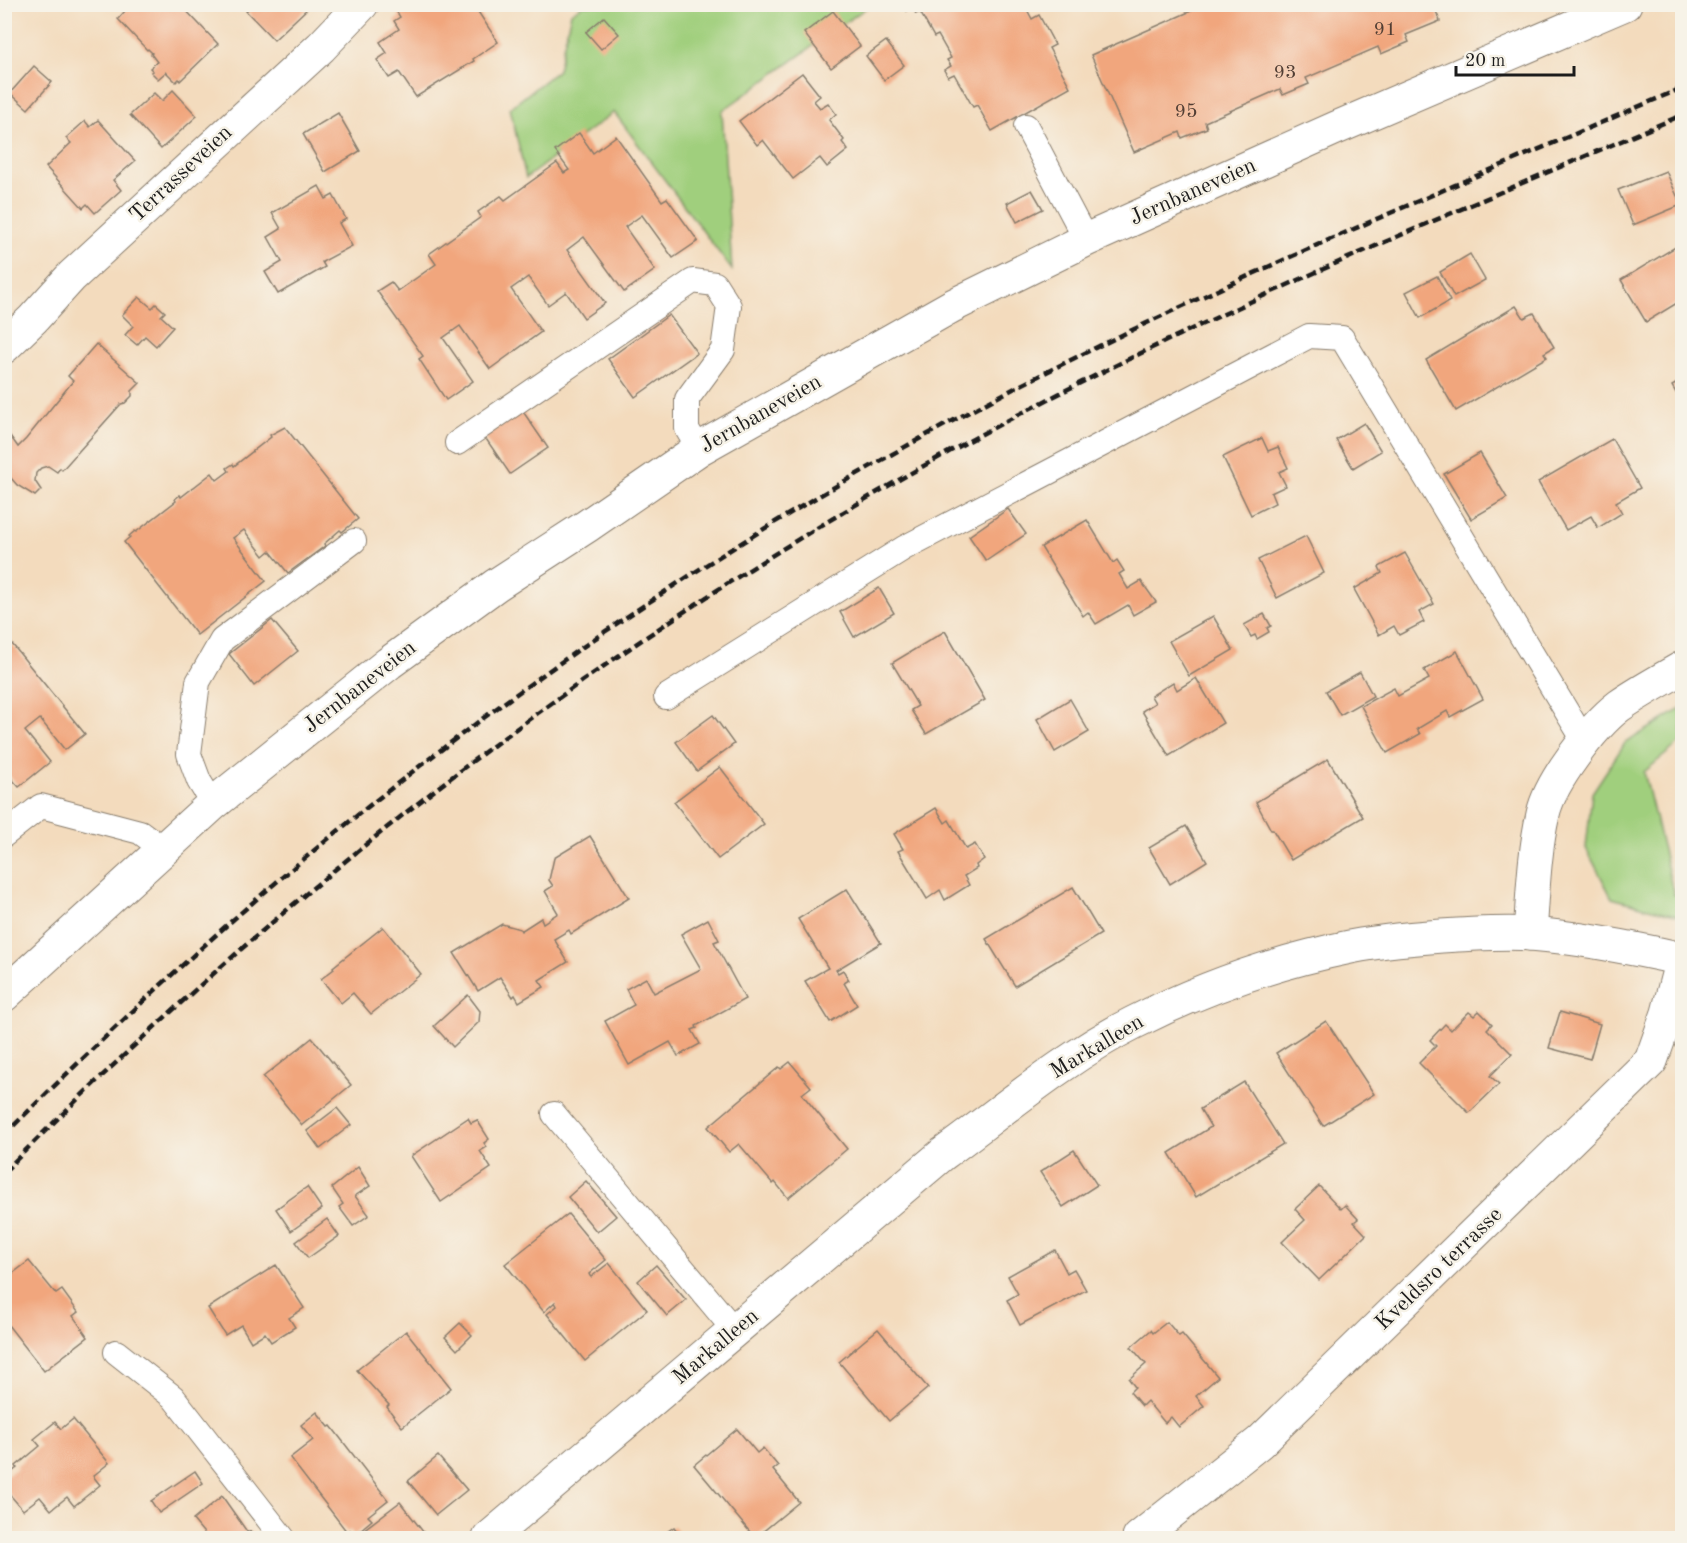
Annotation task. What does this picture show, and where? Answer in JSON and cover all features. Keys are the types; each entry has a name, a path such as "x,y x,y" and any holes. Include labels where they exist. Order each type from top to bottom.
{"street":[{"name":"Terrasseveien","path":"4,347 72,276 321,47 362,4"},
{"name":"Jernbaneveien","path":"4,995 213,804 389,663 496,585 699,449 952,306 1086,240 1336,128 1625,4"},
{"path":"1530,934 1535,870 1543,812 1564,768 1617,708 1648,687 1683,668"},
{"name":"Markalleen","path":"489,1539 943,1154 1010,1102 1064,1065 1131,1024 1216,987 1282,964 1351,946 1433,937 1495,933 1530,934 1607,944 1682,959"},
{"name":"Kveldsro terrasse","path":"1139,1539 1260,1442 1651,1061 1668,1013 1682,959"}],"lane":[{"path":"1026,126 1086,240"},
{"path":"457,443 693,281 716,284 729,306 723,350 687,399 687,429 699,449"},
{"path":"666,697 904,548 1309,336 1342,338 1585,742"},
{"path":"213,804 199,781 189,754 198,682 222,640 354,541"},
{"path":"4,835 41,806 140,832 163,849"},
{"path":"554,1113 735,1331"},
{"path":"116,1352 173,1397 283,1539"}],"green space":[{"path":"583,5 870,5 722,111 732,270 614,112 526,178 510,108 558,70 571,13"},
{"path":"1682,708 1682,741 1644,772 1674,895 1682,889 1682,917 1612,898 1586,848 1592,793 1625,743"}],"building":[{"path":"131,4 180,4 218,44 180,81 179,79 176,82 166,72 158,79 150,68 157,62 152,53 118,19"},
{"path":"253,4 306,4 309,7 274,40 246,11"},
{"path":"402,4 473,4 498,42 473,59 474,61 416,97 399,72 389,78 377,60 387,53 380,42 399,29 394,21 400,17 395,9"},
{"path":"910,4 1024,4 1032,19 1039,15 1055,45 1049,48 1070,87 992,131 977,105 973,107 954,74 948,77 944,70 951,66 947,60 951,58 938,35 934,37 920,12 916,14 912,7 907,11 905,7"},
{"path":"1207,4 1433,4 1440,21 1406,35 1409,42 1381,54 1378,47 1306,78 1309,84 1283,95 1280,89 1205,122 1207,128 1182,138 1180,132 1134,152 1091,55"},
{"path":"833,11 860,46 831,68 804,33"},
{"path":"604,17 619,34 601,49 586,32"},
{"path":"886,41 904,65 884,80 866,56"},
{"path":"34,66 52,82 28,109 10,93"},
{"path":"802,73 820,96 814,101 820,108 828,103 836,114 829,120 844,140 842,142 848,150 827,167 820,158 793,179 763,140 757,145 739,121"},
{"path":"173,90 197,116 161,149 130,115 154,93 162,101"},
{"path":"338,113 360,151 325,172 303,134"},
{"path":"98,120 135,161 113,180 121,190 95,213 87,204 83,208 46,167 71,143 66,138 85,121 90,127"},
{"path":"579,133 593,153 616,136 662,201 667,198 698,241 673,258 642,215 625,227 655,270 624,292 584,237 567,250 605,303 584,318 566,292 548,305 528,277 511,289 541,332 490,369 460,326 443,338 473,381 446,400 419,359 423,356 377,291 391,282 398,291 436,264 429,254 481,217 478,212 501,196 505,200 557,163 564,173 569,170 555,151"},
{"path":"1666,171 1681,205 1633,225 1618,190"},
{"path":"319,186 326,199 333,195 346,219 339,223 352,246 322,262 325,267 278,294 265,272 282,262 268,237 281,229 272,213"},
{"path":"1032,190 1043,209 1017,222 1007,203"},
{"path":"1682,243 1682,300 1646,322 1621,280"},
{"path":"1470,254 1485,280 1454,297 1440,272"},
{"path":"1437,276 1450,301 1420,318 1406,292"},
{"path":"139,297 152,308 156,304 165,312 161,316 173,327 156,346 145,336 137,345 125,335 133,326 122,315"},
{"path":"1516,306 1524,318 1534,313 1554,347 1544,353 1547,357 1456,411 1426,360"},
{"path":"669,315 697,353 635,397 608,359"},
{"path":"96,344 140,383 132,391 132,396 121,404 62,470 60,468 57,472 48,466 36,473 35,481 41,490 35,496 17,485 4,470 4,436 8,433 18,447 26,439 73,381 68,376"},
{"path":"1682,380 1682,403 1672,386"},
{"path":"522,410 548,448 510,474 484,436"},
{"path":"1364,423 1381,451 1353,468 1336,440"},
{"path":"285,427 358,519 342,532 340,530 324,544 325,546 288,573 270,551 264,556 244,530 233,538 266,581 197,635 124,542 135,531 176,501 175,499 180,495 181,497 212,473 217,480 229,471 227,468 233,464 234,466 271,437 270,435"},
{"path":"1262,438 1268,451 1278,447 1288,468 1279,472 1286,486 1271,493 1275,503 1251,515 1223,457"},
{"path":"1612,439 1640,488 1616,502 1622,513 1598,528 1591,516 1566,530 1538,482"},
{"path":"1480,453 1507,498 1471,519 1444,474"},
{"path":"1008,509 1026,534 986,561 969,536"},
{"path":"1087,520 1113,563 1117,560 1124,571 1119,574 1128,589 1141,581 1156,602 1133,615 1128,605 1096,624 1088,612 1083,616 1041,547"},
{"path":"1306,536 1324,573 1277,598 1258,560"},
{"path":"1405,553 1434,604 1419,612 1424,622 1399,635 1394,626 1379,635 1354,589 1382,573 1379,567"},
{"path":"879,588 894,613 854,637 840,612"},
{"path":"1264,614 1271,626 1267,628 1269,632 1257,639 1255,635 1251,637 1244,625"},
{"path":"1213,616 1233,650 1189,676 1169,641"},
{"path":"272,620 298,651 254,686 229,654"},
{"path":"945,631 985,700 926,734 911,710 918,706 892,663"},
{"path":"12,644 85,734 65,750 40,719 25,731 50,762 19,787 4,770 4,650"},
{"path":"1457,651 1483,699 1450,717 1447,711 1417,729 1420,734 1387,753 1361,706 1394,688 1398,696 1429,679 1424,670"},
{"path":"1360,672 1373,696 1340,715 1326,691"},
{"path":"1196,678 1223,723 1169,756 1142,711 1155,703 1151,696 1173,682 1177,690"},
{"path":"1070,699 1089,732 1055,752 1037,719"},
{"path":"713,715 734,744 697,771 676,742"},
{"path":"1328,759 1363,817 1291,860 1256,802"},
{"path":"720,767 764,824 718,859 674,802"},
{"path":"936,808 945,823 949,820 966,849 975,844 984,859 976,865 977,868 964,876 969,885 945,900 940,890 927,899 898,851 903,849 894,834"},
{"path":"1186,826 1207,861 1170,884 1149,848"},
{"path":"590,836 629,898 571,934 569,930 554,939 568,962 539,980 544,987 519,1002 500,977 478,991 454,953 502,924 521,931 541,918 543,923 558,913 545,891 553,886 549,880 554,858"},
{"path":"1073,887 1101,934 1015,986 986,939"},
{"path":"847,889 881,943 836,970 838,973 843,970 849,980 844,983 857,1005 830,1022 805,981 828,968 798,919"},
{"path":"708,919 719,940 714,942 745,999 692,1030 700,1044 678,1056 670,1042 629,1065 605,1021 634,1005 626,989 646,978 654,993 701,969 681,934"},
{"path":"383,927 421,974 371,1014 353,993 341,1003 321,979"},
{"path":"468,995 480,1011 479,1022 453,1047 434,1026"},
{"path":"1479,1011 1492,1024 1487,1029 1512,1054 1490,1076 1499,1084 1469,1113 1419,1063 1436,1046 1430,1040 1445,1024 1451,1030 1469,1012 1474,1016"},
{"path":"1560,1012 1600,1024 1590,1059 1549,1048"},
{"path":"1326,1021 1374,1094 1323,1126 1276,1053"},
{"path":"312,1038 351,1085 302,1125 263,1077"},
{"path":"790,1062 811,1087 802,1094 847,1149 788,1198 739,1144 729,1152 708,1127 779,1067 781,1069"},
{"path":"1244,1082 1283,1144 1196,1197 1169,1153 1211,1127 1200,1109"},
{"path":"337,1108 351,1125 320,1149 307,1131"},
{"path":"468,1118 471,1123 477,1120 489,1139 484,1143 487,1147 480,1151 491,1168 441,1202 411,1156"},
{"path":"1074,1150 1097,1185 1063,1207 1040,1172"},
{"path":"358,1167 370,1186 355,1196 369,1215 353,1226 339,1207 343,1204 332,1188"},
{"path":"586,1181 616,1216 597,1232 568,1197"},
{"path":"1319,1186 1341,1209 1345,1205 1358,1219 1354,1222 1366,1235 1319,1280 1282,1242 1305,1220 1295,1209"},
{"path":"307,1187 322,1209 291,1231 276,1209"},
{"path":"568,1214 606,1260 589,1274 590,1276 609,1263 647,1310 585,1361 547,1314 557,1306 555,1302 544,1312 505,1264"},
{"path":"327,1219 339,1236 308,1258 296,1242"},
{"path":"1055,1250 1067,1273 1074,1269 1086,1290 1020,1325 1007,1300 1018,1294 1008,1276"},
{"path":"29,1261 56,1294 62,1290 78,1312 73,1316 88,1337 44,1371 4,1320 4,1291 9,1287 4,1280"},
{"path":"276,1265 304,1308 289,1318 295,1327 271,1342 265,1333 251,1342 241,1325 225,1335 208,1308"},
{"path":"656,1265 686,1300 667,1316 638,1281"},
{"path":"1167,1322 1179,1336 1182,1334 1218,1377 1196,1396 1204,1406 1179,1427 1171,1417 1165,1423 1147,1401 1142,1406 1130,1392 1135,1387 1129,1379 1146,1364 1131,1347 1151,1330 1153,1333"},
{"path":"460,1323 472,1335 457,1350 445,1337"},
{"path":"878,1329 928,1388 889,1421 839,1362"},
{"path":"406,1331 451,1388 402,1427 387,1407 389,1405 357,1370"},
{"path":"317,1412 329,1427 331,1426 388,1500 368,1516 372,1520 354,1535 350,1530 347,1532 290,1458 313,1440 301,1425"},
{"path":"73,1419 109,1463 93,1476 100,1485 74,1506 67,1497 51,1510 40,1497 23,1510 4,1488 4,1478 40,1446 34,1439 55,1422 61,1429"},
{"path":"737,1429 757,1453 763,1448 778,1466 773,1470 799,1502 755,1538 694,1465"},
{"path":"438,1456 467,1490 436,1515 408,1481"},
{"path":"195,1471 203,1483 159,1513 151,1501"},
{"path":"222,1496 248,1533 250,1531 256,1538 208,1538 193,1520"},
{"path":"400,1502 424,1533 416,1538 367,1538 362,1531"},
{"path":"674,1527 682,1538 658,1538"}],"railway":[{"path":"4,1135 160,986 240,914 386,792 586,645 654,598 724,554 866,469 965,414 1065,363 1166,314 1371,221 1682,88"},
{"path":"4,1172 117,1061 235,955 355,853 480,756 608,663 740,575 875,493 1096,375 1345,259 1682,115"}]}
